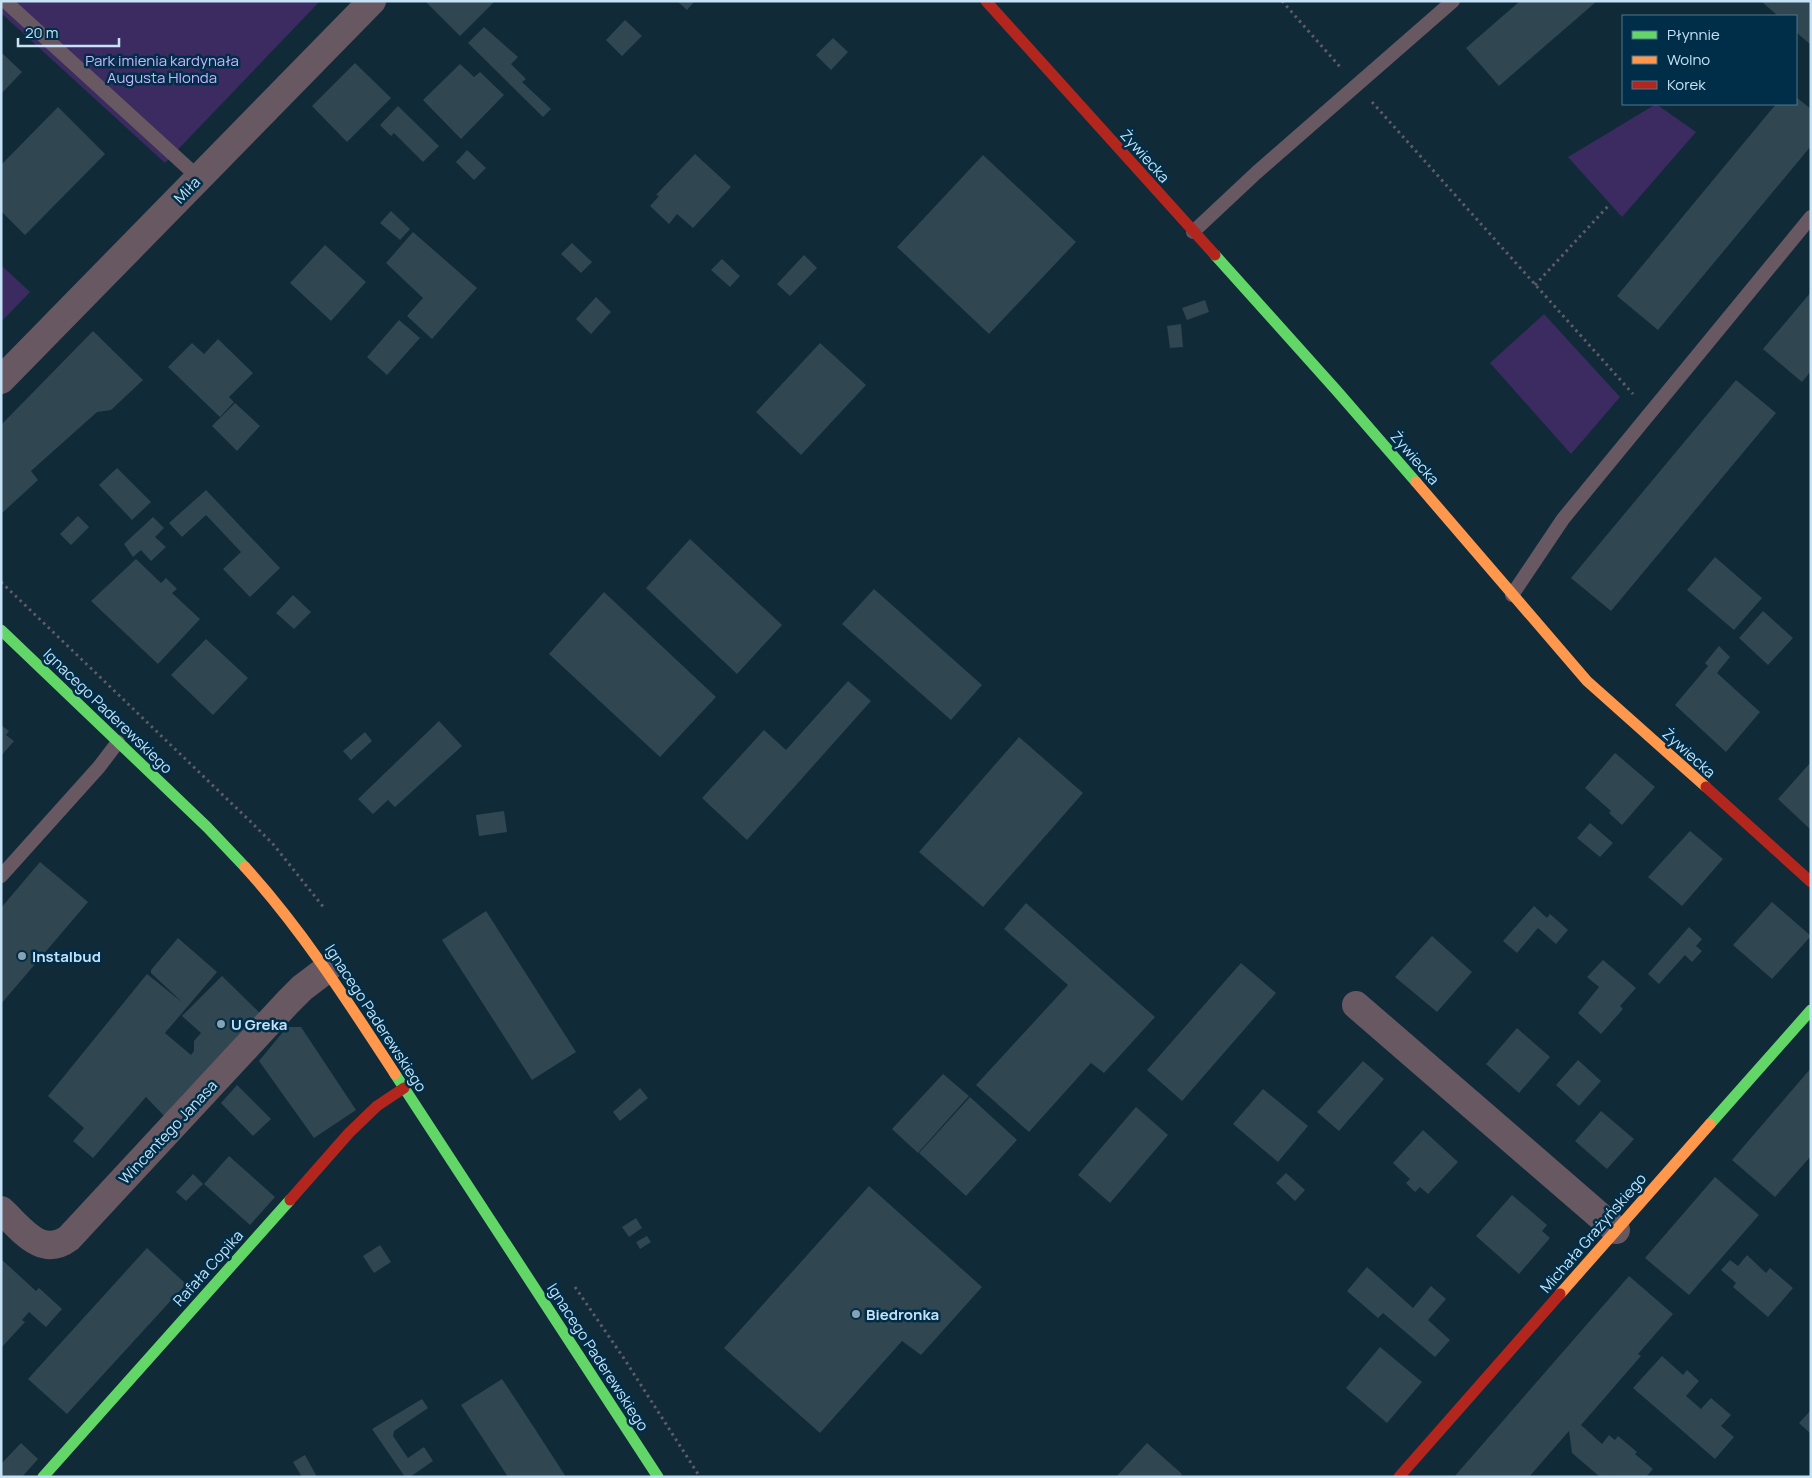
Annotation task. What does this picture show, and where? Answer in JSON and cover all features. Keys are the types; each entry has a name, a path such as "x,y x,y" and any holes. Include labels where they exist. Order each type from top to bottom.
{"street":[{"name":"Miła","path":"1,380 372,1"},
{"name":"Żywiecka","path":"986,1 1337,391 1587,681 1811,882"},
{"name":"Ignacego Paderewskiego","path":"1,630 236,856 299,931 327,969 658,1477"},
{"name":"Wincentego Janasa","path":"1,1210 30,1237 41,1244 50,1246 61,1244 69,1238 288,1002 302,988 327,969"},
{"path":"1356,1004 1616,1230"},
{"name":"Michała Grażyńskiego","path":"1399,1477 1811,1010"},
{"name":"Rafała Copika","path":"43,1477 349,1133 377,1106 404,1088"}],"lane":[{"path":"5,1 199,178"},
{"path":"1193,232 1256,174 1453,1"},
{"path":"1512,595 1563,519 1811,217"},
{"path":"1,876 99,767 118,742"}],"path":[{"path":"1282,1 1637,398"},
{"path":"1535,285 1610,204"}],"green space":[{"name":"Park imienia kardynała Augusta Hlonda","path":"1,1 320,1 165,163 1,13"},
{"path":"1654,105 1657,105 1696,132 1622,217 1568,157"},
{"path":"1,265 30,292 1,322"},
{"path":"1544,314 1620,397 1571,454 1490,363"}],"building":[{"path":"425,1 495,1 460,36"},
{"path":"677,1 695,1 687,10"},
{"path":"1520,1 1597,1 1499,86 1466,48"},
{"path":"1761,1 1811,1 1811,45 1797,33 1797,15 1777,15"},
{"path":"625,20 642,36 622,56 606,40"},
{"path":"484,27 518,57 511,64 526,79 522,82 551,109 543,117 468,43"},
{"path":"833,38 848,52 831,70 816,55"},
{"path":"1,52 22,72 1,94"},
{"path":"355,63 391,98 347,142 312,106"},
{"path":"460,64 474,77 480,72 504,95 461,139 423,100"},
{"path":"1797,98 1811,109 1811,146 1658,330 1617,296 1775,105 1797,105"},
{"path":"398,106 439,146 423,162 394,133 391,136 380,125"},
{"path":"58,107 105,154 25,235 1,211 1,165"},
{"path":"467,150 486,168 474,180 456,162"},
{"path":"695,154 731,187 693,228 677,214 669,224 650,206 659,196 656,195"},
{"path":"983,155 1076,242 989,334 897,247"},
{"path":"391,211 410,229 400,240 380,223"},
{"path":"413,232 477,288 432,339 407,316 423,298 386,263"},
{"path":"572,243 592,262 581,273 561,254"},
{"path":"325,245 366,282 331,321 290,283"},
{"path":"804,255 817,268 790,296 777,284"},
{"path":"722,259 740,276 730,287 711,270"},
{"path":"1811,292 1811,371 1802,382 1763,349"},
{"path":"596,297 611,312 591,334 576,319"},
{"path":"1205,300 1209,312 1187,320 1182,308"},
{"path":"399,320 420,338 387,375 367,357"},
{"path":"1181,324 1183,347 1170,348 1167,326"},
{"path":"93,331 143,380 111,410 97,412 31,471 38,480 1,514 1,425"},
{"path":"218,339 253,373 229,397 234,402 220,417 168,367 192,343 204,354"},
{"path":"820,343 866,385 801,455 756,412"},
{"path":"1736,380 1776,413 1611,611 1571,578"},
{"path":"235,403 260,426 237,451 212,426"},
{"path":"117,468 151,502 132,520 99,485"},
{"path":"206,490 280,568 250,597 223,569 241,552 206,515 182,537 169,523"},
{"path":"78,516 89,527 71,545 60,534"},
{"path":"153,517 164,528 155,537 166,547 151,561 141,550 133,557 124,544"},
{"path":"690,539 782,625 737,674 646,588"},
{"path":"1715,557 1762,598 1734,630 1687,590"},
{"path":"136,559 161,583 166,578 177,589 172,593 200,619 158,664 91,601"},
{"path":"874,589 982,685 951,720 842,624"},
{"path":"604,592 716,697 660,757 549,654"},
{"path":"293,595 311,612 294,629 276,613"},
{"path":"1763,611 1793,638 1768,665 1739,638"},
{"path":"206,639 248,678 213,715 171,675"},
{"path":"1719,646 1730,657 1717,673 1760,712 1726,752 1675,705 1708,666 1705,663"},
{"path":"848,681 871,701 747,840 702,798 764,730 786,750"},
{"path":"439,721 462,746 395,807 388,800 373,814 358,799"},
{"path":"1,725 9,731 6,735 14,741 1,756"},
{"path":"365,732 372,741 351,760 343,751"},
{"path":"1019,737 1083,793 983,907 919,852"},
{"path":"1615,753 1655,787 1622,825 1609,813 1611,811 1585,788"},
{"path":"1811,762 1811,830 1778,799"},
{"path":"504,811 507,832 479,836 476,815"},
{"path":"1590,823 1613,843 1600,857 1577,838"},
{"path":"1690,831 1723,859 1682,906 1648,877"},
{"name":"Instalbud","path":"40,862 88,902 1,1004 1,908"},
{"path":"1772,902 1811,936 1772,979 1733,945"},
{"path":"1026,903 1155,1017 1104,1073 1091,1063 1029,1132 976,1085 1068,985 1004,929"},
{"path":"1534,906 1547,918 1550,914 1568,930 1556,944 1538,928 1517,953 1503,941"},
{"path":"486,911 576,1052 532,1080 442,940"},
{"path":"1689,927 1702,939 1696,946 1702,951 1692,962 1685,955 1659,984 1648,974"},
{"path":"1432,936 1472,972 1437,1012 1395,977"},
{"path":"178,938 217,972 165,1033 191,1055 194,1051 194,1041 201,1033 182,1016 222,976 261,1014 167,1119 146,1097 93,1158 73,1141 84,1128 48,1096 147,974 183,1003 151,973 151,970"},
{"path":"1603,960 1636,988 1620,1006 1623,1009 1601,1034 1578,1013 1599,987 1587,977"},
{"path":"1241,963 1276,993 1182,1101 1147,1070"},
{"path":"287,1027 301,1027 356,1110 314,1138 259,1061"},
{"path":"1517,1028 1550,1057 1519,1093 1486,1064"},
{"path":"1578,1060 1601,1081 1579,1106 1556,1085"},
{"path":"1363,1061 1384,1079 1339,1131 1317,1112"},
{"path":"1811,1068 1811,1156 1775,1197 1732,1160"},
{"path":"943,1074 969,1096 918,1153 892,1129"},
{"path":"237,1085 271,1119 253,1136 221,1103"},
{"path":"640,1088 648,1098 620,1121 613,1112"},
{"path":"1263,1089 1308,1126 1278,1162 1233,1124"},
{"path":"970,1097 1017,1140 966,1196 919,1153"},
{"path":"1136,1107 1168,1135 1110,1203 1078,1175"},
{"path":"1601,1111 1634,1139 1607,1169 1575,1141"},
{"path":"1423,1130 1458,1162 1428,1194 1420,1187 1415,1192 1406,1183 1410,1179 1393,1163"},
{"path":"229,1156 275,1197 250,1225 204,1184"},
{"path":"1286,1173 1305,1190 1295,1201 1276,1183"},
{"path":"193,1174 203,1184 186,1201 176,1192"},
{"path":"1715,1177 1759,1215 1689,1295 1645,1258"},
{"name":"Biedronka","path":"869,1186 982,1287 921,1355 902,1341 820,1433 724,1348"},
{"path":"1512,1195 1547,1225 1542,1231 1550,1238 1519,1274 1476,1236"},
{"path":"636,1218 642,1228 629,1237 622,1227"},
{"path":"647,1236 651,1242 640,1249 636,1242"},
{"path":"380,1245 391,1262 374,1273 363,1256"},
{"path":"147,1248 186,1284 67,1414 28,1379"},
{"path":"1747,1255 1766,1273 1770,1268 1793,1288 1768,1317 1733,1287 1736,1283 1721,1270 1730,1260 1738,1266"},
{"path":"1,1259 36,1291 39,1288 62,1309 46,1327 29,1312 22,1320 25,1322 1,1348"},
{"path":"1367,1267 1413,1308 1431,1286 1446,1299 1428,1320 1450,1340 1435,1357 1383,1313 1378,1318 1347,1291"},
{"path":"1629,1276 1673,1314 1638,1354 1641,1356 1581,1425 1602,1444 1609,1435 1615,1440 1618,1436 1653,1469 1646,1477 1615,1477 1613,1475 1612,1477 1600,1477 1572,1453 1569,1431 1529,1477 1454,1477"},
{"path":"1380,1347 1422,1382 1387,1423 1346,1388"},
{"path":"1662,1356 1683,1375 1687,1370 1699,1381 1686,1396 1701,1409 1711,1398 1731,1415 1721,1426 1734,1437 1715,1459 1633,1388"},
{"path":"502,1379 566,1477 508,1477 461,1405"},
{"path":"422,1399 428,1408 394,1431 393,1436 408,1458 424,1447 433,1461 410,1477 405,1477 372,1429"},
{"path":"1811,1410 1811,1434 1799,1423"},
{"path":"21,1443 38,1459 22,1477 1,1477 1,1464"},
{"path":"1147,1443 1182,1474 1180,1477 1116,1477"},
{"path":"305,1455 317,1477 302,1477 293,1462"}],"traffic: fast":[{"path":"1215,255 1416,482"},
{"path":"1,630 207,827 245,867"},
{"path":"1710,1124 1811,1010"},
{"path":"395,1074 658,1477"},
{"path":"43,1477 290,1200"}],"traffic: slow":[{"path":"1416,482 1587,681 1706,787"},
{"path":"245,867 306,942 395,1074"},
{"path":"1560,1294 1710,1124"}],"traffic: jam":[{"path":"986,1 1215,255"},
{"path":"1706,787 1811,882"},
{"path":"290,1200 349,1133 377,1106 404,1088"},
{"path":"1399,1477 1560,1294"}],"place":[{"name":"Instalbud","path":"22,956"},
{"name":"U Greka","path":"221,1024"},
{"name":"Biedronka","path":"856,1314"}]}
